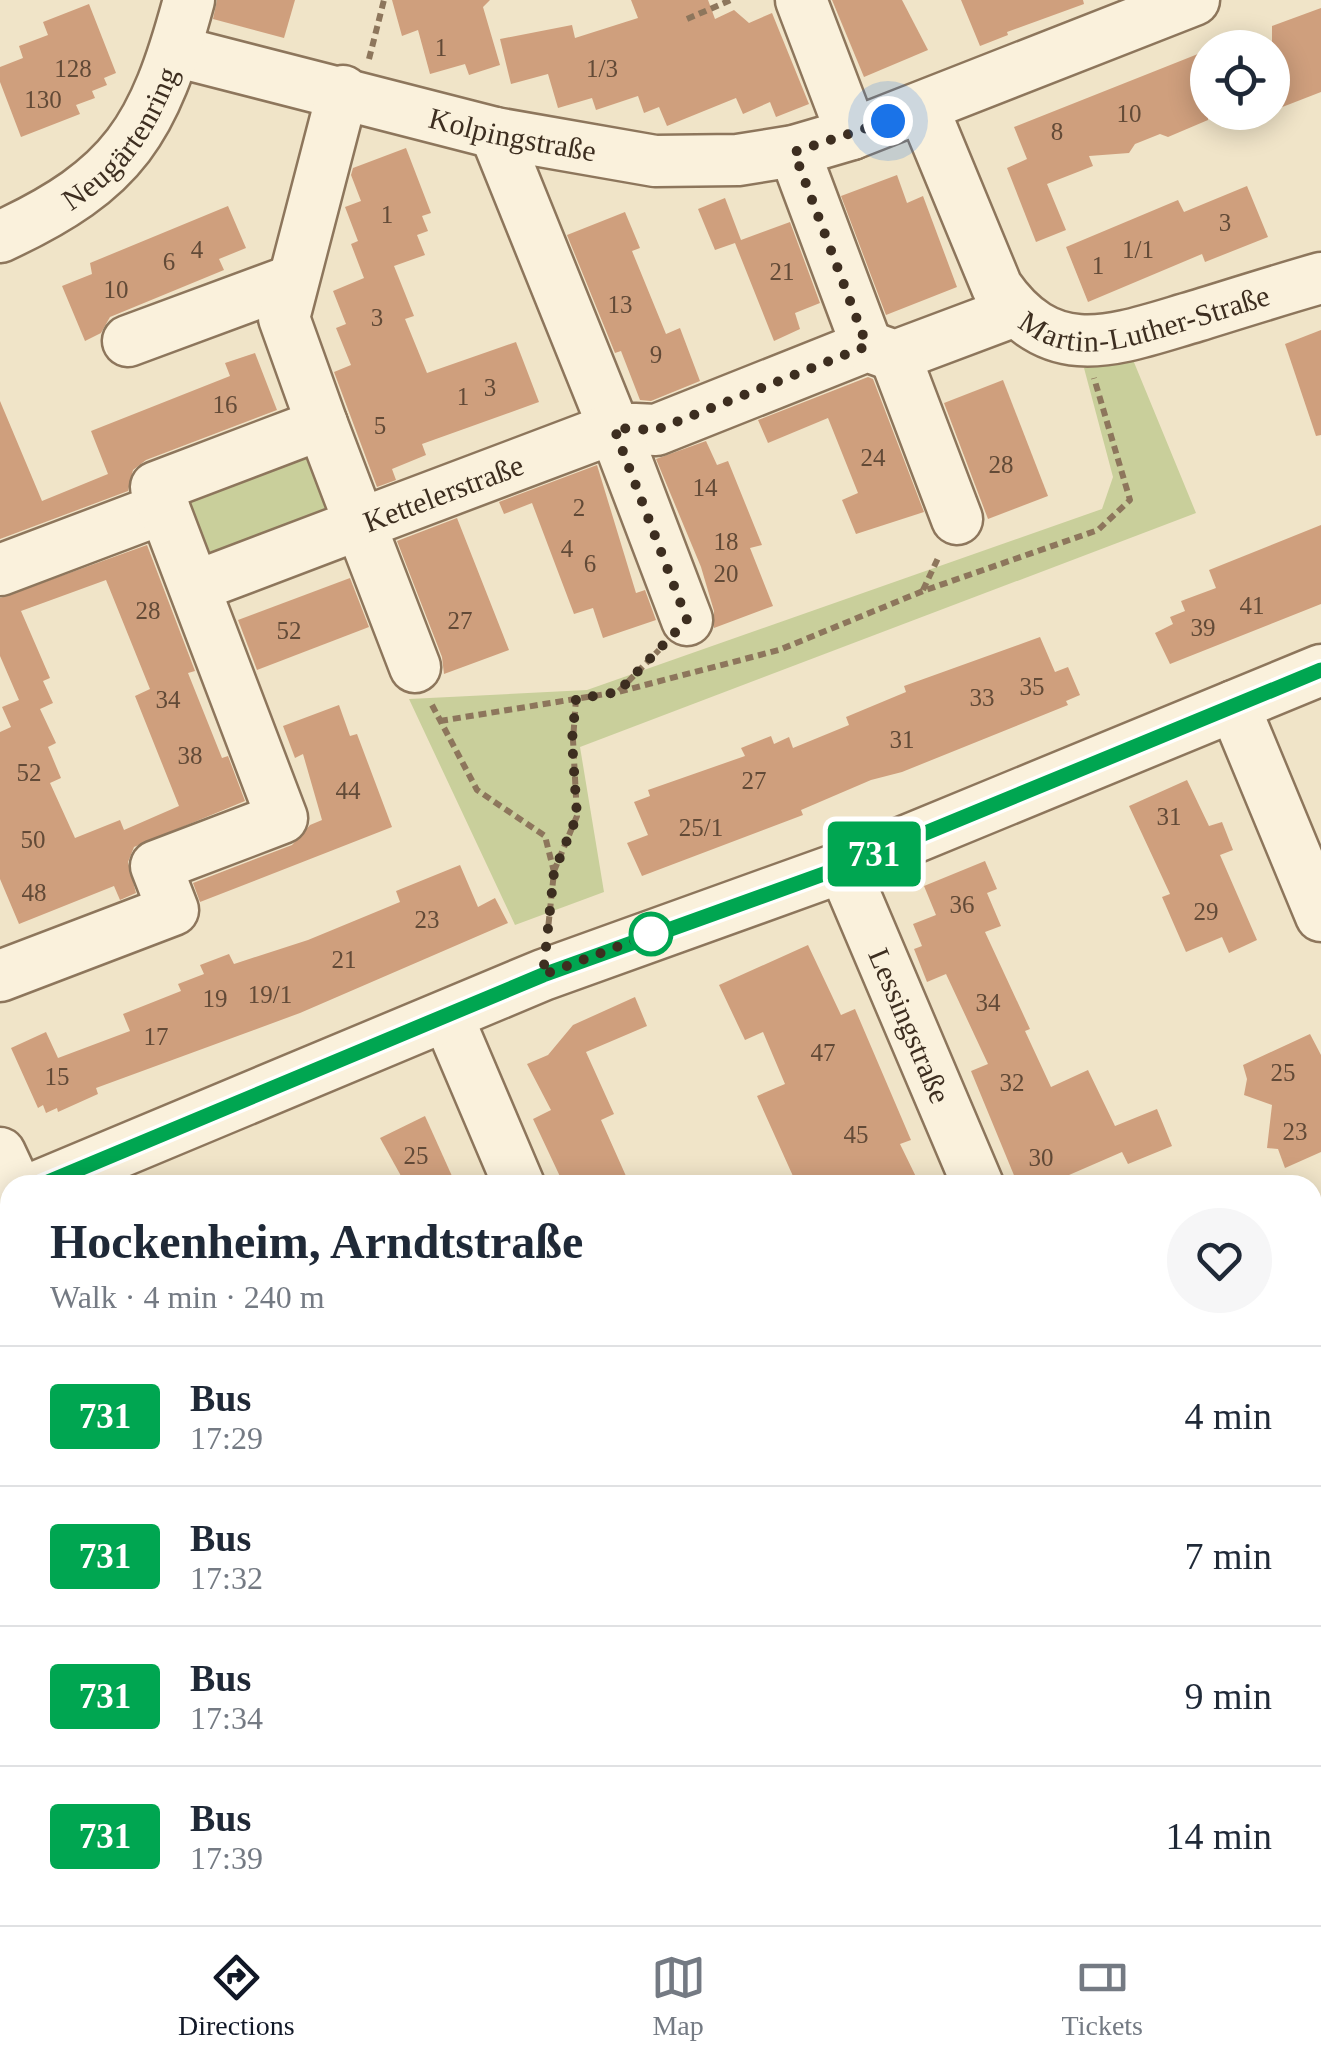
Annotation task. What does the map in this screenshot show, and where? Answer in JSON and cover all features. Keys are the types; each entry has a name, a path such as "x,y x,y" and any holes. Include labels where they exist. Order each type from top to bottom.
{"street":[{"name":"Neugärtenring","path":"0,237 46,216 102,176 129,150 158,101 189,0"},
{"path":"801,0 852,134"},
{"name":"Kolpingstraße","path":"175,51 495,133 656,161 738,160 794,152 924,108 1164,6"},
{"path":"194,587 360,524 284,318 343,91"},
{"name":"Martin-Luther-Straße","path":"924,108 997,286 1014,312 1051,334 1106,343 1321,278"},
{"path":"495,133 687,620"},
{"path":"794,152 957,519"},
{"path":"128,340 294,280"},
{"name":"Kettelerstraße","path":"416,667 360,524 614,428 656,430 881,351 1014,312"},
{"path":"0,976 174,910 156,866 282,818 156,488 322,424"},
{"path":"0,570 164,508"},
{"path":"65,1175 543,975 843,867 1321,670"},
{"path":"1234,706 1321,916"},
{"name":"Lessingstraße","path":"843,867 974,1175"},
{"path":"448,1018 515,1175"}],"path":[{"path":"343,91 368,61 384,0"},
{"path":"687,19 731,0"},
{"path":"440,721 618,692 779,650 923,591 1098,530 1130,500 1093,375 1106,343"},
{"path":"618,692 687,620"},
{"path":"416,667 476,790 544,836 554,872"},
{"path":"543,975 554,872 577,816 572,740 576,699"}],"green space":[{"path":"1131,355 1196,513 580,747 604,892 515,925 409,699 587,690 1102,509 1113,477 1084,368"},
{"path":"304,452 333,524 205,577 181,519 189,499"}],"building":[{"path":"217,0 295,0 284,38 213,19"},
{"path":"392,0 490,0 483,7 500,65 469,75 465,64 430,74 418,30 402,36"},
{"path":"631,0 708,0 715,19 734,10 749,23 772,13 809,104 776,117 770,102 743,114 736,98 667,126 659,107 644,113 638,96 596,110 592,98 558,108 548,74 511,84 500,39 572,25 575,38 638,18"},
{"path":"832,0 902,0 928,50 864,77"},
{"path":"961,0 1083,0 1084,4 980,46"},
{"path":"89,4 116,73 104,78 107,85 92,91 95,98 76,105 80,114 21,137 0,82 0,67 23,58 19,46 48,35 43,22"},
{"path":"1321,8 1321,92 1290,104 1290,30 1272,30 1272,26"},
{"path":"1190,57 1190,128 1135,144 1129,153 1089,156 1093,166 1047,184 1066,230 1036,242 1007,168 1027,159 1014,127"},
{"path":"406,148 431,213 422,216 428,231 417,235 425,255 394,266 414,316 405,319 427,373 516,342 539,402 422,444 426,455 392,469 396,480 377,487 334,372 351,365 336,328 346,324 333,291 364,278 351,244 358,241 345,207 361,201 351,175 353,168"},
{"path":"897,175 907,203 923,196 957,287 886,315 841,196"},
{"path":"1247,186 1268,237 1205,262 1202,254 1088,302 1066,247 1178,200 1184,212"},
{"path":"725,198 741,240 790,222 820,303 795,313 800,329 774,341 735,243 715,250 698,209"},
{"path":"228,206 246,248 219,259 224,270 110,317 101,333 85,341 62,286 92,274 90,263"},
{"path":"625,212 640,248 632,251 666,334 680,328 700,381 651,401 640,400 621,351 615,353 567,235"},
{"path":"1321,330 1321,435 1316,436 1285,344"},
{"path":"255,353 277,410 146,460 133,470 128,491 0,539 0,401 42,501 108,474 91,431 230,376 225,363"},
{"path":"868,377 873,379 924,512 856,534 842,500 858,493 828,418 768,443 758,420"},
{"path":"1003,380 1048,496 988,519 944,403"},
{"path":"706,441 717,465 728,461 762,545 750,548 773,606 714,628 714,611 701,567 656,459"},
{"path":"597,465 636,593 645,590 656,620 603,638 593,608 574,614 532,503 504,514 499,502"},
{"path":"457,518 509,650 444,674 442,657 397,541"},
{"path":"1321,525 1321,604 1170,664 1155,633 1173,624 1170,617 1185,611 1181,601 1216,588 1209,570"},
{"path":"147,545 195,671 188,673 222,758 228,756 245,801 134,847 128,862 136,893 120,900 114,886 19,924 0,879 0,732 11,727 2,707 19,700 0,656 0,598","holes":["106,580 150,689 135,696 179,806 124,830 120,820 75,838 50,783 61,778 48,747 56,743 40,709 53,703 43,681 50,678 21,611"]},
{"path":"350,578 369,627 257,670 238,620"},
{"path":"1040,637 1055,672 1068,667 1080,695 1066,701 1068,705 902,772 871,780 801,810 803,815 642,876 627,843 648,835 634,802 650,796 648,790 745,756 741,748 771,736 774,744 789,737 793,748 849,725 846,717 906,692 904,686"},
{"path":"339,705 350,736 357,734 392,827 200,902 193,883 292,845 310,825 322,820 303,754 295,758 283,726"},
{"path":"1187,780 1209,826 1222,822 1233,850 1220,855 1257,940 1229,953 1222,937 1186,952 1162,897 1170,894 1129,806"},
{"path":"985,861 997,889 987,893 1001,926 985,932 1030,1029 1025,1031 1051,1087 1088,1070 1115,1126 1157,1109 1172,1146 1128,1164 1122,1152 1069,1175 1014,1175 971,1071 988,1064 946,974 927,982 914,949 922,946 913,924 936,915 924,886"},
{"path":"460,865 478,907 495,898 508,923 300,1013 96,1088 98,1094 58,1112 57,1108 46,1113 43,1105 38,1108 11,1048 46,1032 58,1058 130,1031 123,1014 181,991 178,984 204,974 200,965 229,954 234,964 308,940 400,902 396,891"},
{"path":"808,945 841,1015 855,1009 911,1140 900,1144 915,1175 793,1175 757,1096 785,1084 763,1032 745,1040 719,985"},
{"path":"635,997 647,1026 586,1052 614,1114 601,1120 626,1175 559,1175 533,1119 551,1110 527,1064 548,1055 573,1025"},
{"path":"1310,1034 1321,1055 1321,1152 1285,1168 1278,1149 1267,1148 1272,1105 1244,1095 1247,1079 1243,1065"},
{"path":"425,1116 452,1175 400,1175 380,1138"}],"bus line":[{"name":"731","path":"60,1175 448,1018 543,975 843,867 1321,670"}],"route":[{"path":"651,934 543,975 554,872 577,816 572,740 576,699 618,692 687,620 614,428 656,430 867,346 794,152 888,121"}]}
